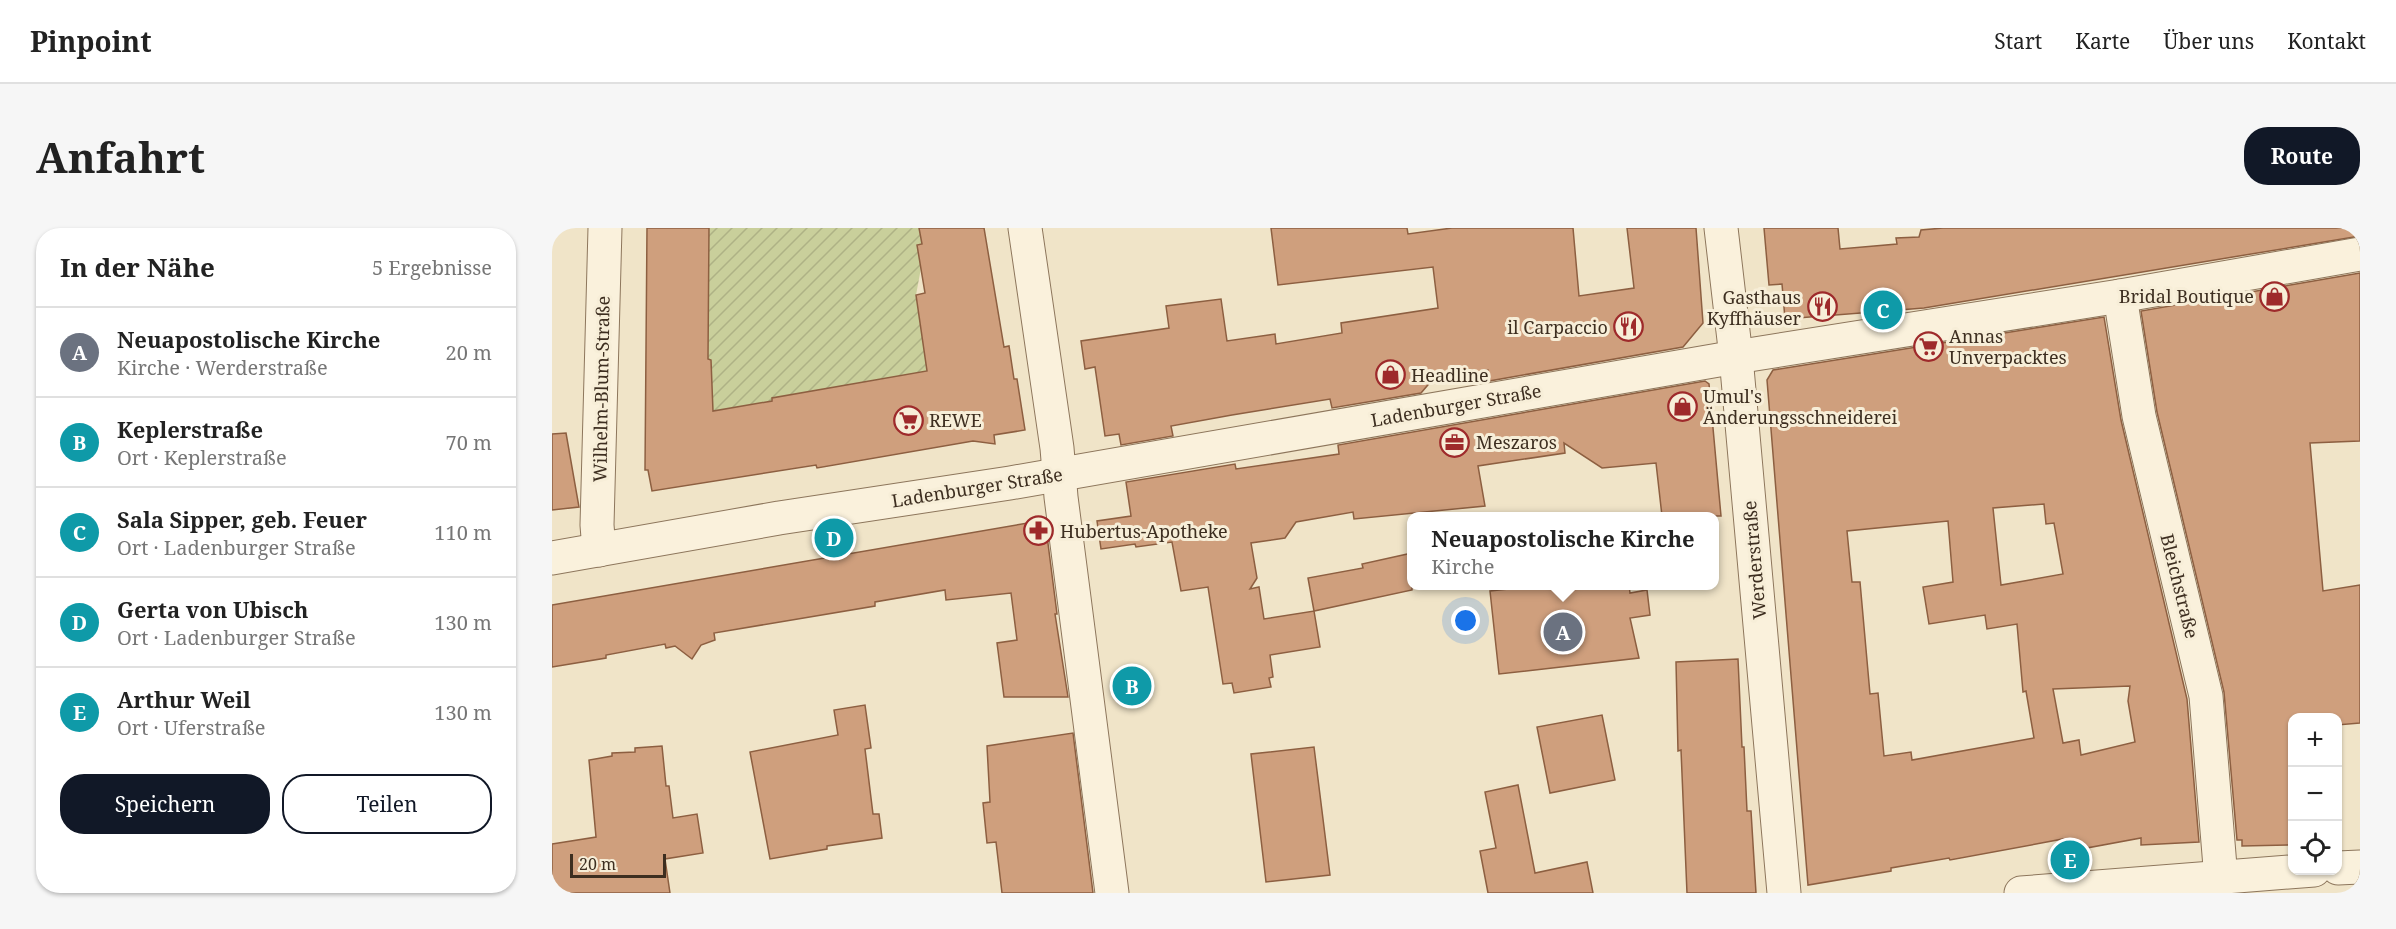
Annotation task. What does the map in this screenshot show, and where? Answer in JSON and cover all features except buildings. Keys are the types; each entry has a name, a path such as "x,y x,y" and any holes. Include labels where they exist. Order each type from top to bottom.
{"street":[{"name":"Wilhelm-Blum-Straße","path":"599,550 597,525 605,228"},
{"path":"1025,228 1059,474 1112,893"},
{"name":"Werderstraße","path":"1721,228 1736,357 1784,893"},
{"name":"Ladenburger Straße","path":"552,558 1059,474 1736,357 2120,296 2360,254"},
{"name":"Bleichstraße","path":"2120,296 2139,416 2206,696 2221,879"},
{"path":"2342,868 2360,867"},
{"path":"2021,893 2288,873"}],"green space":[{"path":"709,228 919,228 927,244 917,246 921,268 916,295 923,341 937,385 886,378 712,411 711,360 708,359"}],"place":[{"name":"Bridal Boutique","path":"2275,296"},
{"name":"Gasthaus Kyffhäuser","path":"1822,307"},
{"name":"Sala Sipper, geb. Feuer","path":"1883,310"},
{"name":"il Carpaccio","path":"1629,327"},
{"name":"Annas Unverpacktes","path":"1928,346"},
{"name":"Headline","path":"1390,375"},
{"name":"Umul's Änderungsschneiderei","path":"1682,406"},
{"name":"REWE","path":"908,420"},
{"name":"Meszaros","path":"1455,442"},
{"name":"Hubertus-Apotheke","path":"1039,531"},
{"name":"Gerta von Ubisch","path":"834,538"},
{"name":"Neuapostolische Kirche","path":"1563,632"},
{"name":"Keplerstraße","path":"1132,686"},
{"name":"Arthur Weil","path":"2070,860"}]}
